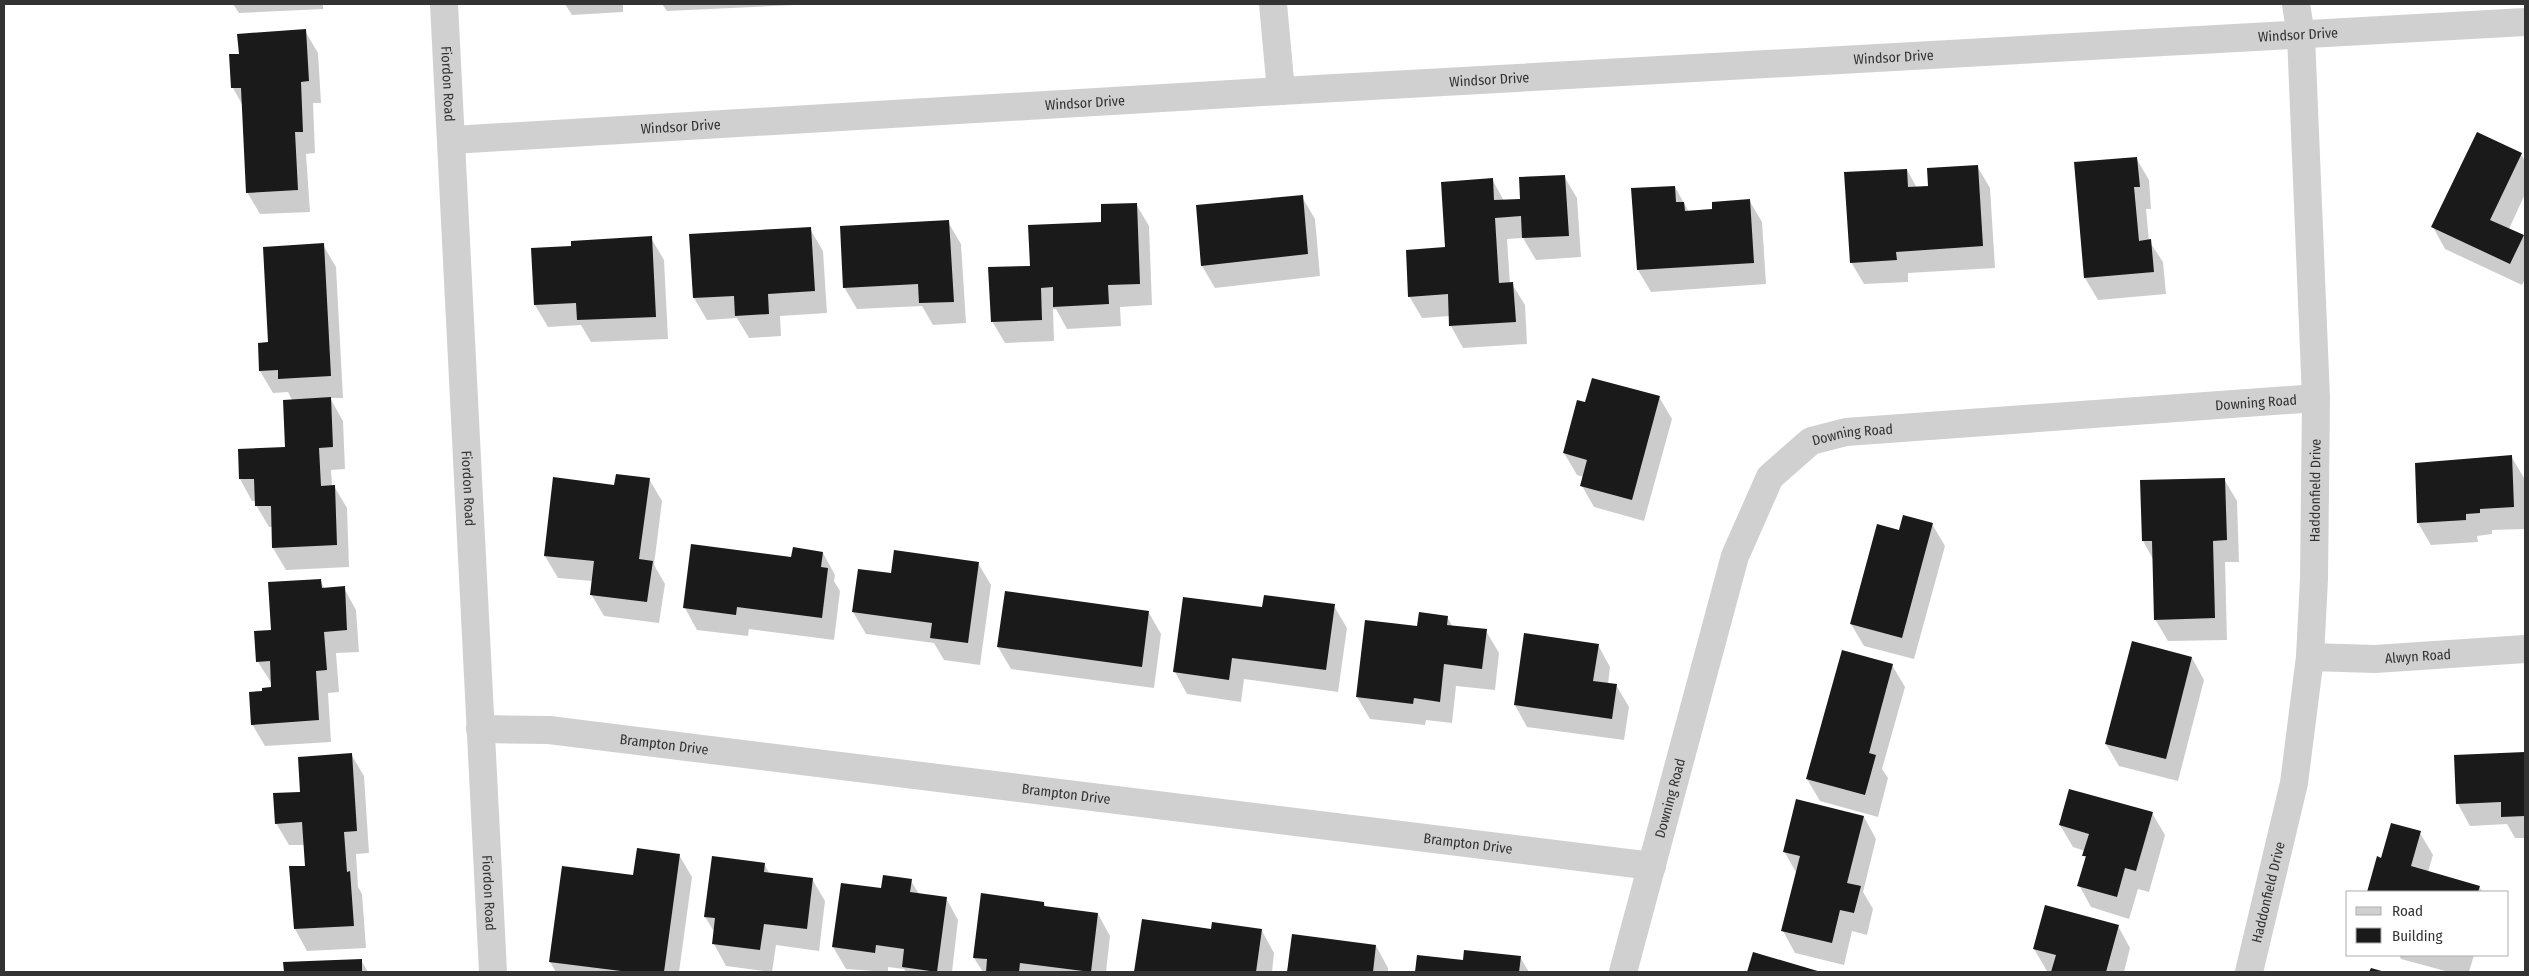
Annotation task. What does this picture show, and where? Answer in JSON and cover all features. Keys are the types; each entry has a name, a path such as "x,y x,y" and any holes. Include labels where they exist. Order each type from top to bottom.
{"street":[{"name":"Fiordon Road","path":"444,4 492,972"},
{"path":"1273,4 1281,90"},
{"name":"Haddonfield Drive","path":"2249,972 2294,783 2310,657 2314,579 2316,398 2302,36 2296,4"},
{"name":"Windsor Drive","path":"452,140 1281,90 2302,36 2525,22"},
{"name":"Downing Road","path":"1622,972 1735,556 1770,477 1811,440 1846,432 2316,398"},
{"name":"Alwyn Road","path":"2310,657 2375,659 2525,649"},
{"name":"Brampton Drive","path":"480,729 549,730 1652,866"}],"building":[{"path":"306,29 309,81 301,82 303,132 295,132 298,190 246,193 241,88 231,88 229,54 239,54 237,34"},
{"path":"2477,132 2522,153 2490,220 2524,235 2510,264 2431,227"},
{"path":"2137,157 2140,187 2134,187 2139,241 2151,239 2154,272 2084,278 2074,162"},
{"path":"1978,165 1983,246 1896,252 1897,260 1850,263 1844,172 1907,169 1908,187 1928,186 1927,168"},
{"path":"1565,175 1569,236 1522,238 1521,216 1495,218 1499,283 1513,282 1516,322 1449,326 1448,294 1408,297 1406,250 1445,247 1441,182 1493,178 1494,200 1520,199 1519,177"},
{"path":"1675,186 1676,202 1684,202 1685,211 1712,209 1712,202 1750,199 1754,263 1637,270 1631,188"},
{"path":"1303,195 1308,254 1201,266 1196,205"},
{"path":"1137,203 1140,284 1108,285 1109,304 1053,307 1053,287 1041,288 1042,320 991,322 988,267 1030,266 1028,225 1101,222 1101,204"},
{"path":"949,220 954,302 919,303 918,284 843,288 840,226"},
{"path":"811,227 815,291 768,294 769,314 735,316 734,296 693,298 689,234"},
{"path":"652,236 656,317 577,320 576,303 534,305 531,248 571,246 571,241"},
{"path":"324,243 331,376 278,379 278,370 259,371 258,343 268,342 263,247"},
{"path":"1592,378 1660,396 1632,500 1580,486 1587,460 1563,453 1577,400 1585,402"},
{"path":"331,397 333,447 319,448 321,486 335,485 337,545 272,548 271,506 255,506 254,479 239,479 238,449 285,447 283,400"},
{"path":"2512,455 2514,507 2480,509 2480,513 2466,514 2466,520 2417,523 2415,463"},
{"path":"616,474 650,478 639,559 653,561 647,602 590,595 594,561 544,556 553,477 614,485"},
{"path":"2225,478 2227,540 2213,541 2215,618 2154,620 2152,541 2142,541 2140,480"},
{"path":"1903,515 1933,523 1902,638 1850,624 1877,524 1899,530"},
{"path":"691,544 791,557 793,547 823,552 821,567 828,568 822,618 737,607 736,615 683,608"},
{"path":"894,550 979,562 968,643 930,638 932,623 852,612 858,569 891,573"},
{"path":"321,579 322,588 345,586 347,630 324,632 327,670 316,671 319,720 251,725 249,692 262,691 262,688 271,687 270,661 256,662 254,631 271,630 268,582"},
{"path":"1005,591 1149,611 1142,667 997,647"},
{"path":"1264,595 1335,604 1326,670 1232,658 1229,680 1173,672 1183,597 1262,607"},
{"path":"1419,612 1448,616 1447,625 1487,629 1482,669 1444,664 1440,702 1414,698 1413,704 1356,697 1365,620 1417,626"},
{"path":"1524,633 1599,644 1593,681 1617,684 1612,719 1514,705"},
{"path":"2132,641 2192,657 2166,759 2105,744"},
{"path":"1842,650 1893,664 1869,753 1876,755 1865,795 1806,779"},
{"path":"2525,752 2525,816 2501,817 2501,802 2456,804 2454,755"},
{"path":"352,753 357,831 344,832 347,872 350,871 354,926 294,929 289,866 305,866 302,822 275,824 273,793 300,792 298,757"},
{"path":"2069,789 2153,812 2136,871 2125,868 2117,897 2077,886 2086,856 2082,856 2089,834 2059,825"},
{"path":"1796,799 1864,816 1847,883 1861,886 1854,913 1840,910 1832,943 1781,931 1800,856 1783,852"},
{"path":"2391,823 2421,831 2411,866 2480,886 2478,891 2367,891 2377,856 2381,858"},
{"path":"637,848 680,854 664,972 629,972 549,962 562,866 633,875"},
{"path":"712,856 765,863 764,872 813,878 807,929 764,924 760,950 712,944 715,918 704,917"},
{"path":"883,875 912,879 910,892 947,897 937,972 902,967 904,949 876,945 875,953 832,947 841,883 881,888"},
{"path":"981,893 1044,902 1044,906 1098,913 1091,972 1020,963 1019,972 986,972 987,959 973,958"},
{"path":"2045,905 2119,925 2106,972 2051,972 2056,955 2033,949"},
{"path":"1142,919 1211,929 1212,922 1262,929 1256,972 1134,972"},
{"path":"1292,934 1376,945 1373,972 1287,972"},
{"path":"1464,950 1521,956 1519,972 1415,972 1417,955 1463,960"},
{"path":"1753,952 1821,972 1747,972"},
{"path":"362,959 362,972 284,972 283,962"},
{"path":"2371,968 2385,972 2369,972"}]}
